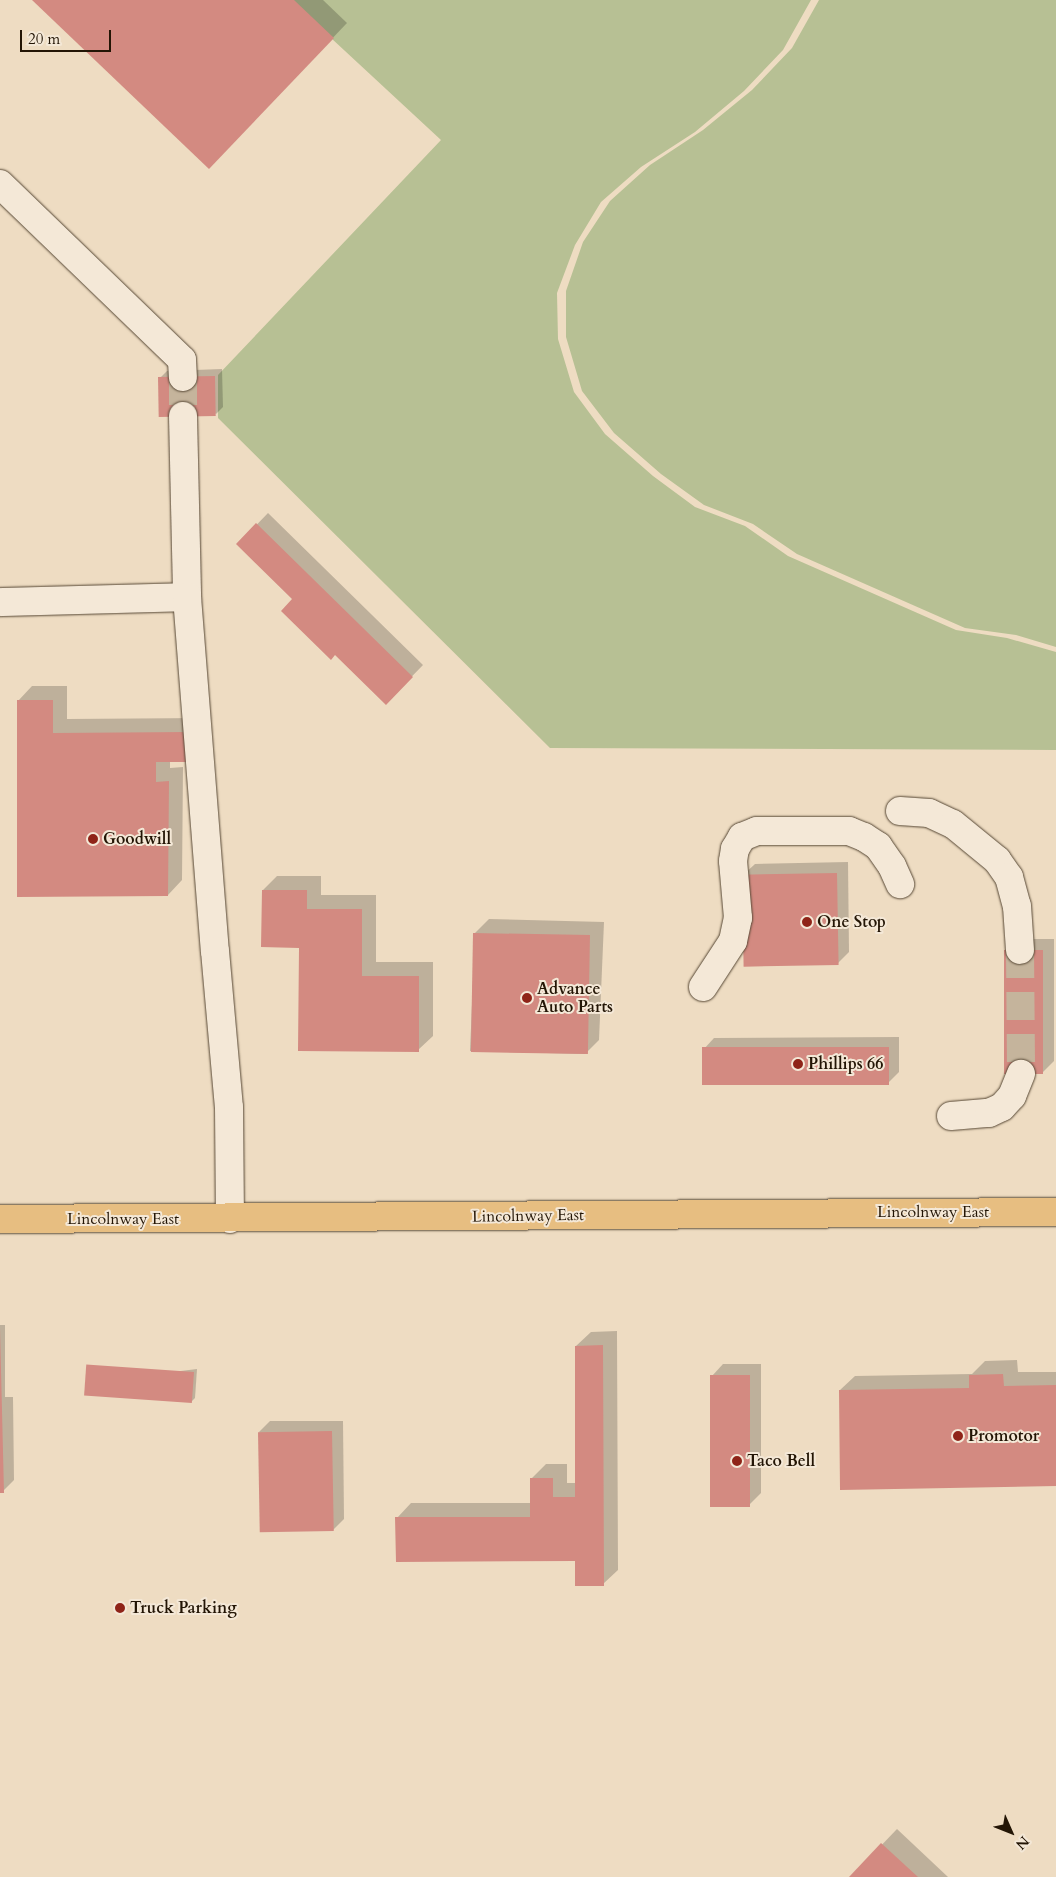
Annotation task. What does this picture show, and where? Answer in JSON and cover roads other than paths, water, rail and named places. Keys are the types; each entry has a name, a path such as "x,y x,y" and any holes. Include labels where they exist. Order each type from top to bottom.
{"highway":[{"name":"Lincolnway East","path":"0,1219 1056,1212"}],"lane":[{"path":"0,184 182,360 182,377"},
{"path":"183,416 188,597 214,951 229,1107 230,1218"},
{"path":"0,602 188,597"},
{"path":"900,811 929,813 953,824 997,860 1009,877 1017,906 1020,950"},
{"path":"703,987 733,941 738,918 733,861 735,849 742,837 757,830 849,831 864,836 878,846 892,866 900,884"},
{"path":"951,1116 989,1113 1002,1107 1012,1096 1021,1074"}],"tunnel":[{"path":"183,377 183,416"},
{"path":"1020,950 1021,1074"}],"place":[{"name":"Goodwill","path":"93,839"},
{"name":"One Stop","path":"807,922"},
{"name":"Advance Auto Parts","path":"527,998"},
{"name":"Phillips 66","path":"798,1064"},
{"name":"Promotor","path":"958,1436"},
{"name":"Taco Bell","path":"737,1461"},
{"name":"Truck Parking","path":"120,1608"}]}
